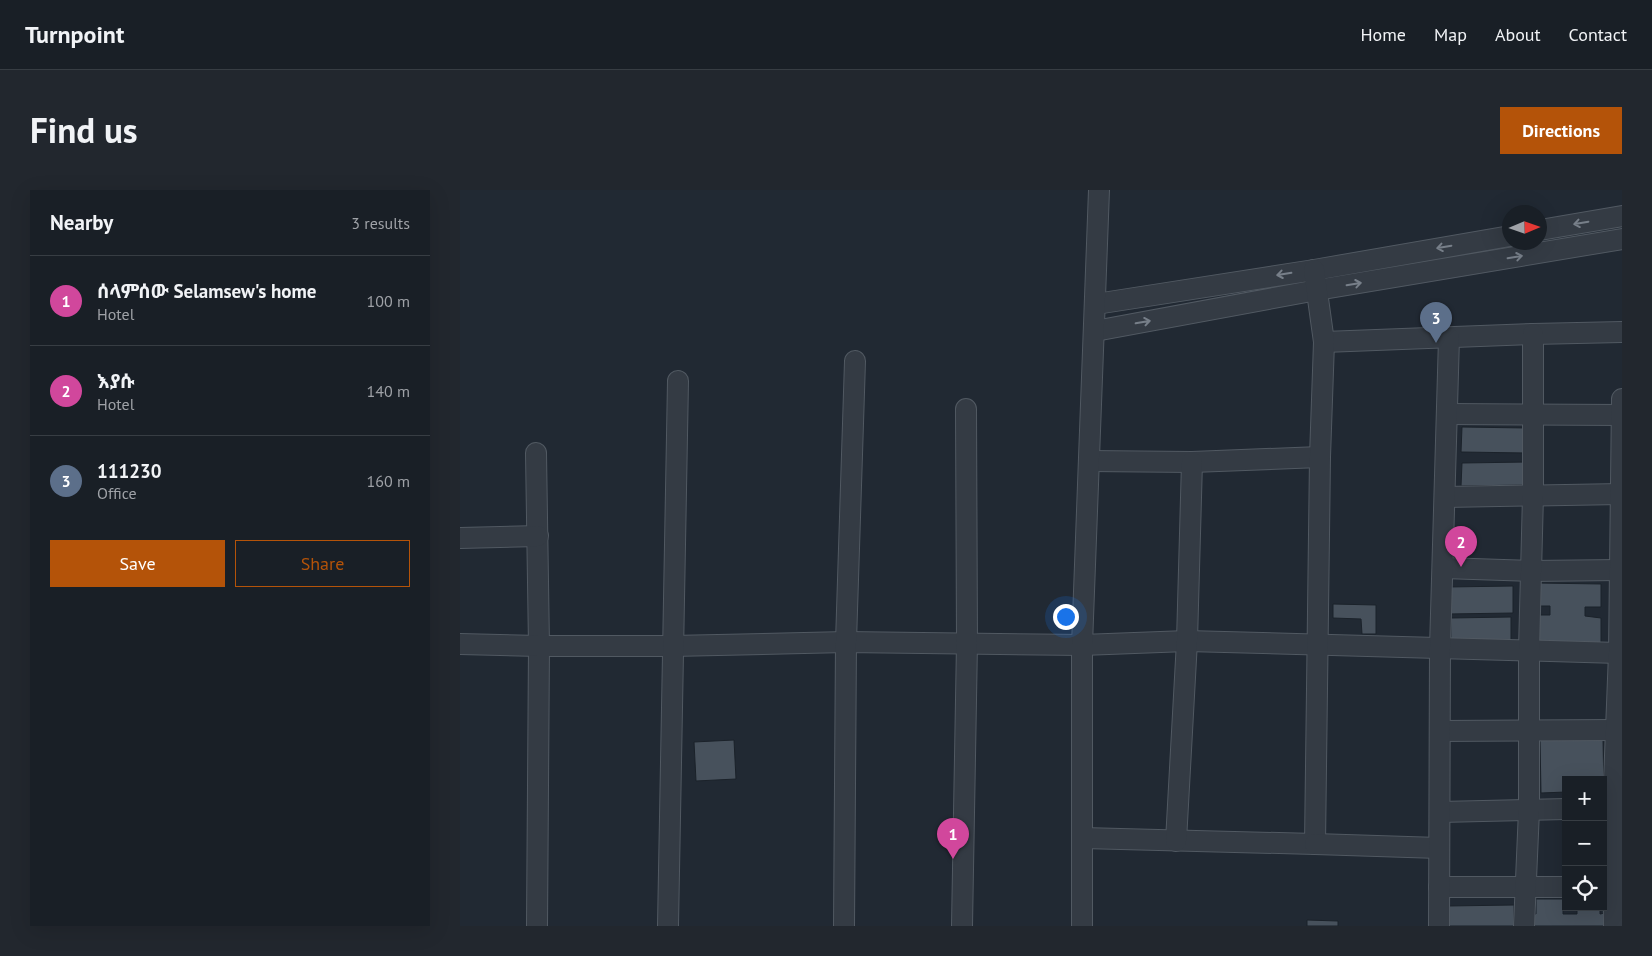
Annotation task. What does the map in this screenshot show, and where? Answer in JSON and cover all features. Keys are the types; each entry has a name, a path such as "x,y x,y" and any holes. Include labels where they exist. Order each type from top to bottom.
{"street":[{"path":"1082,926 1082,645 1096,304 1096,222 1099,190"},
{"path":"1547,229 1622,216"},
{"path":"1096,304 1314,270 1502,237"},
{"path":"1095,330 1317,290 1622,239"},
{"path":"1314,270 1324,342 1320,457 1315,844"},
{"path":"1324,342 1622,332"},
{"path":"1524,926 1529,810 1529,650 1534,414 1533,334"},
{"path":"1439,926 1440,648 1450,338"},
{"path":"844,926 846,642 855,361"},
{"path":"668,926 678,381"},
{"path":"1614,926 1609,887 1608,808 1616,730 1619,653 1622,399"},
{"path":"962,926 967,643 966,409"},
{"path":"1447,414 1622,415"},
{"path":"536,453 539,646 537,926"},
{"path":"1089,461 1192,462 1320,457"},
{"path":"1176,841 1187,641 1192,462"},
{"path":"1445,497 1621,494"},
{"path":"460,538 538,536"},
{"path":"1443,568 1530,571 1620,570"},
{"path":"460,644 672,646 846,642 1082,645 1187,641 1619,653"},
{"path":"1440,731 1616,730"},
{"path":"1440,812 1562,809"},
{"path":"1083,838 1439,848"},
{"path":"1439,887 1562,887"}],"building":[{"path":"1462,427 1527,428 1526,453 1461,452"},
{"path":"1527,462 1527,485 1461,486 1462,463"},
{"path":"1538,583 1601,584 1601,607 1585,607 1585,616 1601,618 1601,643 1539,642 1538,615 1550,615 1550,606 1537,606"},
{"path":"1513,586 1513,613 1448,614 1448,587"},
{"path":"1333,604 1376,605 1376,634 1362,634 1361,619 1333,618"},
{"path":"1511,617 1511,642 1451,643 1451,618"},
{"path":"1603,739 1604,776 1562,776 1562,792 1541,793 1540,740"},
{"path":"734,740 736,779 696,781 694,742"},
{"path":"1536,899 1562,899 1563,914 1577,914 1577,911 1600,911 1600,914 1605,913 1606,926 1531,926 1531,914 1536,914"},
{"path":"1514,905 1514,926 1448,926 1448,906"},
{"path":"1307,920 1338,921 1338,926 1307,926"}],"place":[{"name":"111230","path":"1436,343"},
{"name":"እያሱ","path":"1461,567"},
{"name":"ሰላምሰው Selamsew's home","path":"953,859"}]}
